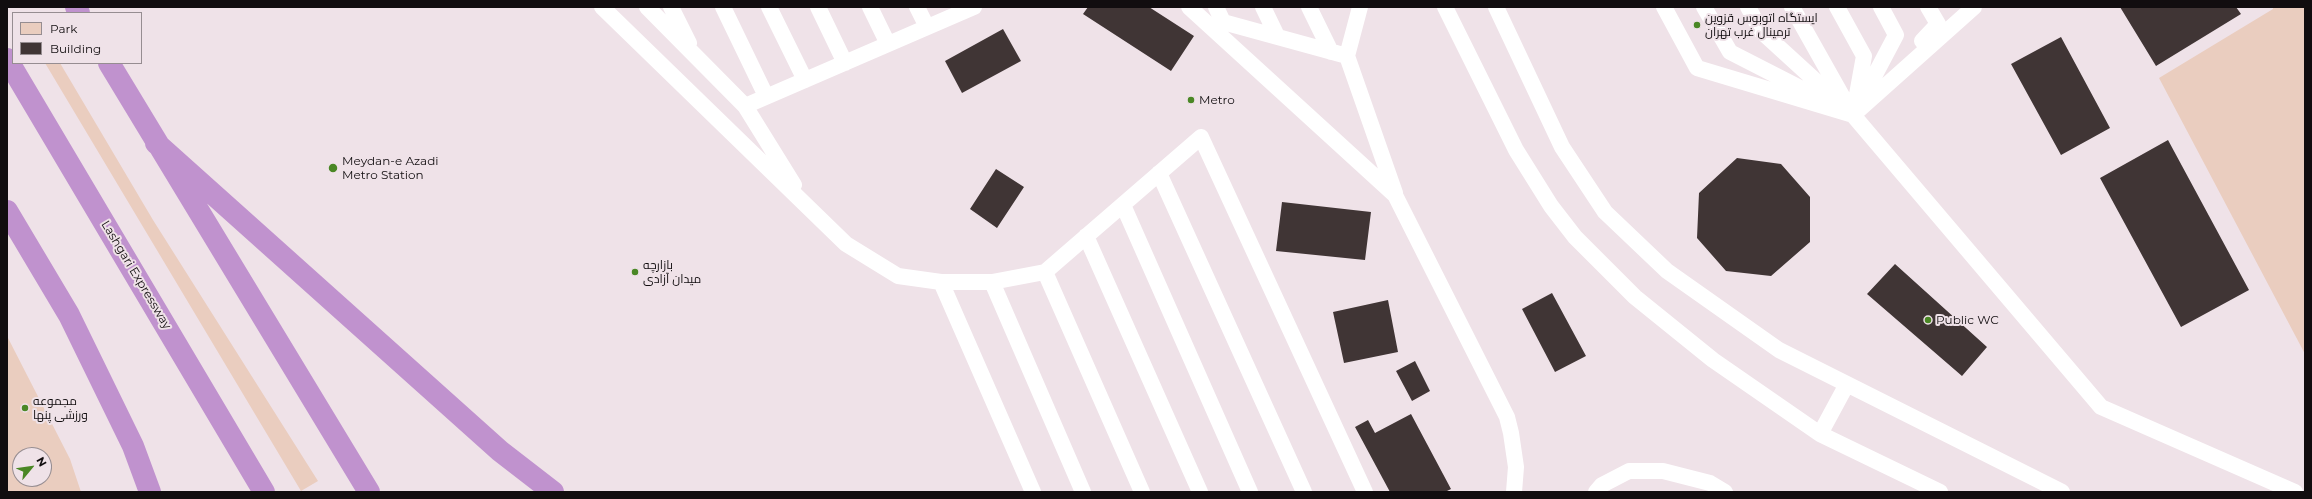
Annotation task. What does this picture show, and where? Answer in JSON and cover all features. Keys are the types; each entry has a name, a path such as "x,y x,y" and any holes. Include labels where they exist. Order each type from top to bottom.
{"highway":[{"name":"Lashgari Expressway","path":"7,59 264,492"},
{"path":"109,64 369,492"},
{"path":"156,143 500,451 553,492"},
{"path":"7,211 69,315 134,446 150,490"}],"lane":[{"path":"602,7 846,244 898,276 941,282 992,282 1046,272 1201,137 1365,492"},
{"path":"647,7 745,106 806,205"},
{"path":"671,7 694,54"},
{"path":"723,7 766,96"},
{"path":"769,7 805,80"},
{"path":"818,7 845,63"},
{"path":"870,7 888,44"},
{"path":"917,7 927,27"},
{"path":"1189,7 1221,28 1395,195"},
{"path":"1216,7 1221,28"},
{"path":"1263,7 1277,36"},
{"path":"1309,7 1331,52"},
{"path":"1445,7 1516,150 1551,206 1575,237 1635,297 1714,360 1820,434 1940,492"},
{"path":"1496,7 1562,147 1605,212 1667,271 1780,350 2062,492"},
{"path":"1664,7 1698,68 1853,115"},
{"path":"1704,7 1730,52 1853,115"},
{"path":"1748,7 1761,31 1853,115 2101,407 2295,492"},
{"path":"1792,7 1853,115"},
{"path":"1837,7 1864,56 1853,115"},
{"path":"1853,115 1896,35 1881,7"},
{"path":"1853,115 1938,24 1928,7"},
{"path":"1853,115 1974,7"},
{"path":"745,106 970,8"},
{"path":"1357,9 1347,56 1395,195 1507,417 1515,461 1514,492"},
{"path":"1221,28 1277,36 1347,56"},
{"path":"1159,173 1304,492"},
{"path":"1123,205 1250,492"},
{"path":"1086,236 1200,492"},
{"path":"1046,272 1142,492"},
{"path":"941,282 1033,492"},
{"path":"992,282 1083,492"},
{"path":"1820,434 1846,384"},
{"path":"1596,492 1602,485 1629,471 1664,471 1710,483 1725,492"}],"green space":[{"path":"2273,7 2305,7 2305,354 2159,78 2273,9"},
{"path":"46,64 61,64 153,220 318,481 301,491"},
{"name":"مجموعه ورزشی پنها","path":"7,336 70,459 81,492 7,492"}],"building":[{"path":"1088,7 1149,7 1194,36 1171,71 1083,14"},
{"path":"2120,7 2236,7 2241,14 2156,66"},
{"path":"1003,29 1021,61 962,93 945,61"},
{"path":"2061,37 2110,128 2061,155 2011,64"},
{"path":"2168,140 2249,290 2181,327 2100,178"},
{"path":"1737,158 1781,164 1810,197 1810,242 1771,276 1726,271 1697,238 1699,193"},
{"path":"996,169 1024,187 997,228 970,209"},
{"path":"1282,202 1371,212 1365,260 1276,251"},
{"name":"Public WC","path":"1895,264 1987,347 1962,376 1867,294"},
{"path":"1552,293 1586,356 1555,372 1522,309"},
{"path":"1388,300 1398,352 1344,363 1333,312"},
{"path":"1415,361 1430,391 1412,401 1396,371"},
{"path":"1411,414 1451,489 1445,492 1390,492 1355,427 1368,420 1375,433"}],"place":[{"name":"ایستگاه اتوبوس قزوین ترمینال غرب تهران","path":"1697,25"},
{"name":"Metro","path":"1191,100"},
{"name":"Meydan-e Azadi Metro Station","path":"333,168"},
{"name":"بازارچه میدان آزادی","path":"635,272"},
{"name":"Public WC","path":"1928,320"},
{"name":"مجموعه ورزشی پنها","path":"25,408"}]}
